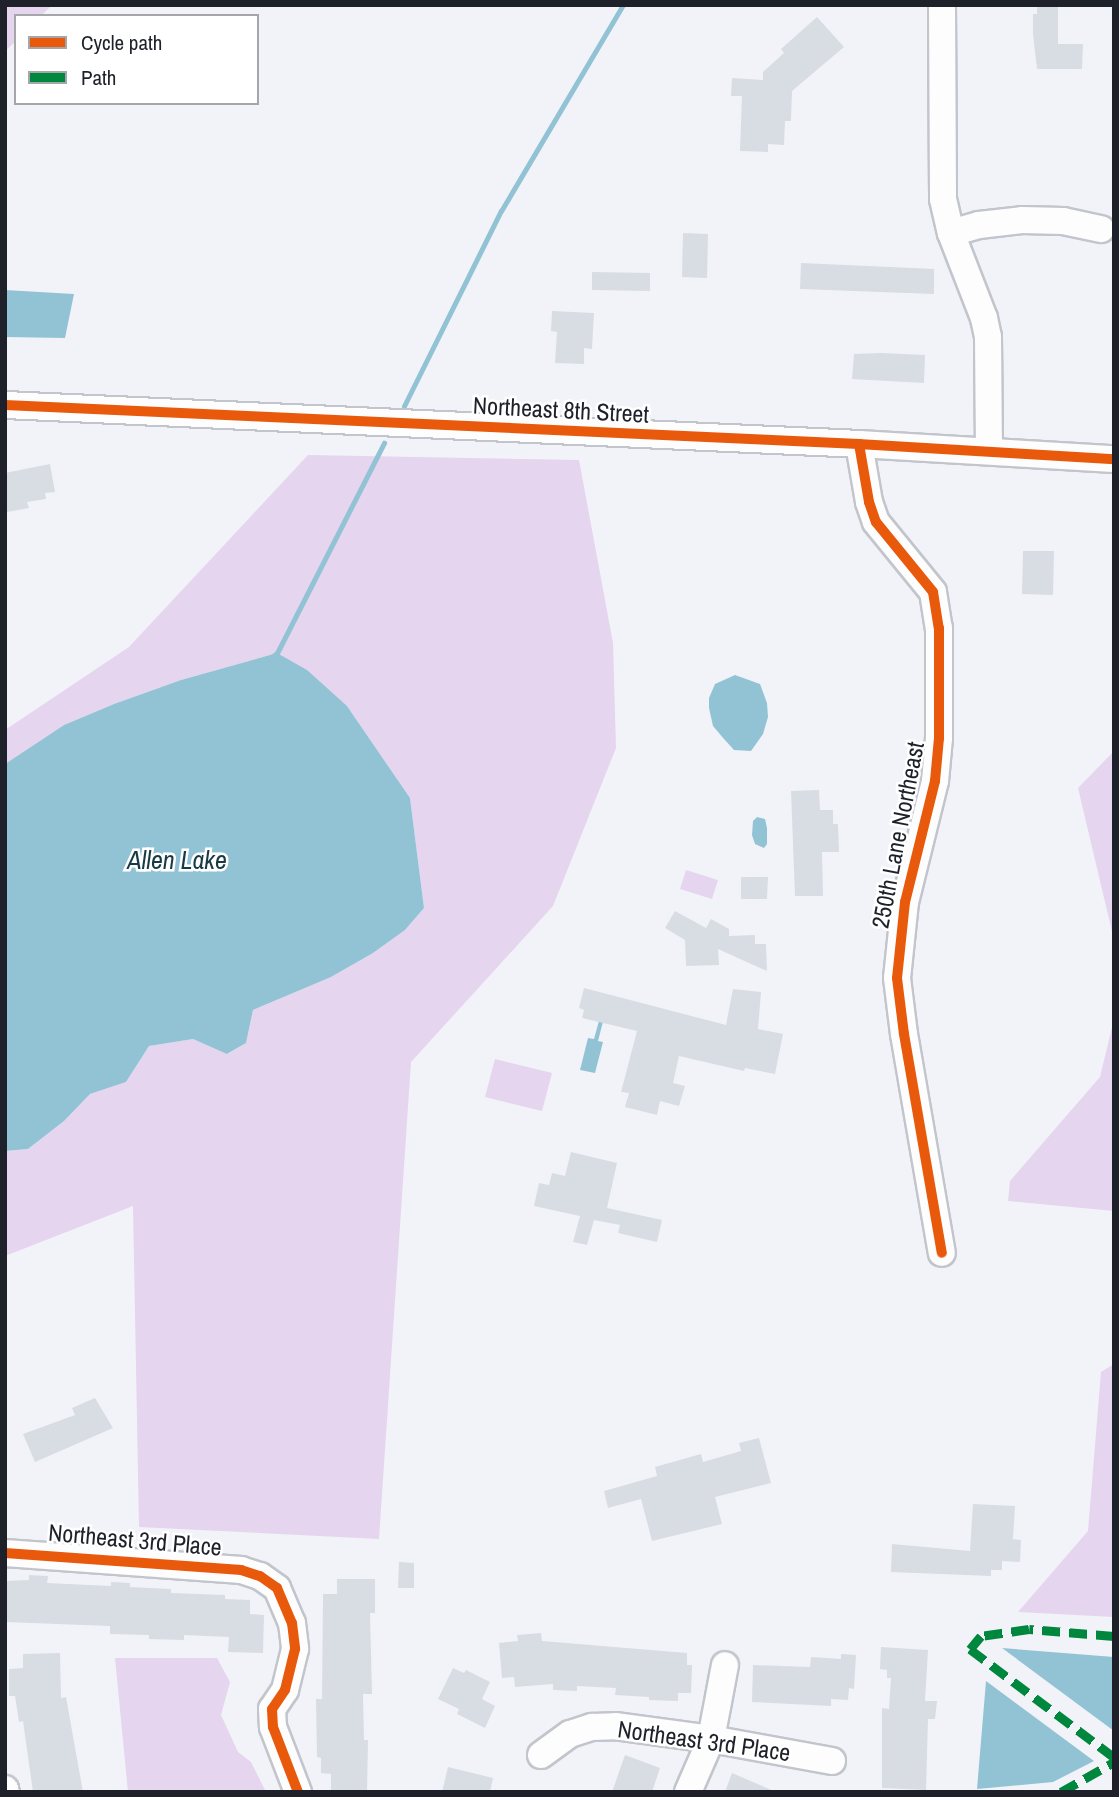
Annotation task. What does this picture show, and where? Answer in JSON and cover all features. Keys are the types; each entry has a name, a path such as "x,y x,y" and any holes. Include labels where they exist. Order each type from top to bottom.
{"street":[{"path":"942,5 943,191 951,233 984,317 988,337 989,452"},
{"path":"951,233 979,225 1023,220 1063,221 1101,229"},
{"name":"Northeast 8th Street","path":"5,405 859,444 1114,459"},
{"name":"250th Lane Northeast","path":"859,444 869,502 876,522 933,592 937,607 939,738 935,781 905,902 897,978 942,1253"},
{"name":"Northeast 3rd Place","path":"5,1553 241,1570 261,1576 277,1588 292,1623 295,1649 285,1690 272,1709 273,1727 298,1792"},
{"path":"688,1792 711,1739 725,1665"},
{"name":"Northeast 3rd Place","path":"541,1755 570,1734 592,1727 615,1726 711,1739 832,1761"}],"shaded area":[{"path":"5,5 52,5 43,14 14,14 14,43 5,51"},
{"path":"308,455 579,460 613,643 616,748 553,906 411,1062 379,1539 139,1527 133,1206 5,1256 5,1151 28,1149 64,1121 90,1094 126,1082 149,1046 193,1039 228,1054 246,1043 253,1010 331,977 373,953 405,930 424,908 410,798 347,706 277,653 181,680 114,704 64,725 5,764 5,730 129,647"},
{"path":"1114,751 1114,940 1078,788"},
{"path":"686,870 718,880 712,899 680,889"},
{"path":"1114,1019 1114,1211 1008,1201 1010,1181 1100,1077"},
{"path":"495,1059 552,1073 542,1111 485,1097"},
{"path":"1114,1364 1114,1617 1018,1612 1088,1531 1101,1372"},
{"path":"115,1658 217,1658 230,1682 221,1715 238,1752 251,1762 266,1792 128,1792"}],"water":[{"path":"5,290 74,294 65,338 5,337"},
{"name":"Allen Lake","path":"277,653 307,670 347,706 410,798 424,908 405,930 373,953 331,977 253,1010 246,1043 227,1054 193,1039 149,1046 126,1082 90,1094 64,1121 28,1149 5,1151 5,764 64,725 114,704 181,680"},
{"path":"735,675 760,684 767,703 768,717 763,734 751,751 734,750 713,726 709,708 709,698 715,684"},
{"path":"757,817 765,819 767,844 764,848 755,844 752,835 753,821"},
{"path":"600,1017 604,1018 598,1041 603,1042 595,1073 580,1070 588,1038 594,1039"},
{"path":"1002,1648 1114,1657 1114,1731"},
{"path":"986,1681 1094,1761 1053,1782 977,1789"}],"building":[{"path":"1037,5 1058,5 1058,44 1083,44 1082,69 1037,69 1033,14 1037,14"},
{"path":"817,17 844,47 792,91 791,121 785,121 784,145 768,144 768,152 740,151 742,96 731,96 732,78 763,80 763,72 784,53 781,49"},
{"path":"683,233 708,234 707,278 682,277"},
{"path":"801,263 934,269 934,294 800,289"},
{"path":"592,272 650,273 650,291 592,290"},
{"path":"552,311 594,313 592,349 584,348 584,364 555,363 557,332 551,331"},
{"path":"854,354 925,355 924,383 852,379"},
{"path":"50,464 55,492 45,493 46,499 27,502 29,508 7,512 5,473"},
{"path":"1023,551 1054,551 1053,595 1022,594"},
{"path":"819,790 820,810 833,810 833,824 838,824 839,852 822,852 823,896 795,896 791,791"},
{"path":"741,877 768,877 767,899 741,899"},
{"path":"675,911 706,928 711,919 729,929 729,936 755,935 755,944 766,944 767,971 718,949 719,965 686,966 685,940 665,928"},
{"path":"584,988 726,1025 733,989 761,992 758,1029 783,1034 775,1074 745,1068 744,1071 679,1056 673,1083 685,1086 679,1106 660,1101 657,1115 625,1107 629,1093 621,1092 637,1031 582,1018 584,1010 579,1008"},
{"path":"571,1152 617,1163 607,1208 662,1220 657,1242 618,1233 620,1225 594,1220 587,1245 573,1242 580,1216 534,1206 539,1183 549,1185 552,1173 565,1176"},
{"path":"95,1398 113,1428 35,1462 23,1434 75,1415 72,1408"},
{"path":"759,1438 771,1483 715,1497 722,1524 652,1541 641,1499 608,1508 604,1491 657,1476 655,1467 701,1454 703,1462 741,1451 739,1443"},
{"path":"973,1504 1015,1506 1013,1539 1021,1540 1020,1562 1002,1561 1002,1570 991,1570 991,1576 891,1572 892,1544 970,1551"},
{"path":"399,1562 414,1563 414,1588 398,1588"},
{"path":"29,1575 48,1576 47,1583 111,1586 111,1582 130,1583 130,1587 171,1589 171,1593 225,1595 225,1599 250,1600 250,1614 264,1615 263,1653 228,1652 229,1637 184,1635 184,1640 149,1639 149,1635 110,1634 110,1626 5,1622 5,1581 29,1580"},
{"path":"337,1579 375,1579 375,1613 370,1613 372,1694 363,1694 364,1740 368,1740 367,1792 331,1792 331,1774 321,1773 321,1758 317,1757 316,1699 322,1699 323,1594 337,1594"},
{"path":"541,1633 542,1641 687,1653 687,1665 692,1665 691,1693 678,1693 678,1701 615,1695 616,1688 577,1686 577,1691 553,1690 553,1684 515,1687 514,1677 502,1678 499,1643 518,1641 517,1635"},
{"path":"881,1647 928,1650 925,1701 937,1701 935,1719 928,1719 926,1790 882,1788 882,1708 889,1709 891,1678 887,1678 887,1670 880,1669"},
{"path":"60,1653 61,1698 66,1697 83,1792 33,1792 23,1721 19,1722 15,1696 9,1696 9,1669 23,1668 23,1654"},
{"path":"841,1654 856,1655 854,1689 849,1688 848,1700 831,1699 831,1706 752,1702 753,1665 810,1667 811,1657 841,1659"},
{"path":"453,1668 464,1673 466,1670 490,1682 482,1699 495,1706 485,1728 457,1714 459,1709 438,1699"},
{"path":"625,1755 660,1768 652,1792 612,1792"},
{"path":"448,1767 493,1778 490,1792 442,1792"},
{"path":"732,1773 776,1792 725,1792"}],"waterway":[{"path":"404,406 501,211 623,5"},
{"path":"272,657 277,653 384,443"}],"marked path":[{"path":"1114,1636 1029,1629 981,1636 970,1649 1114,1757"},
{"path":"1061,1792 1114,1762"}],"cycle path":[{"path":"5,405 859,444 1114,459"},
{"path":"859,444 869,502 876,522 933,592 939,628 939,738 935,781 905,902 897,978 904,1034 942,1253"},
{"path":"5,1553 241,1570 260,1576 277,1588 292,1623 295,1649 285,1690 272,1709 273,1727 298,1792"}]}
